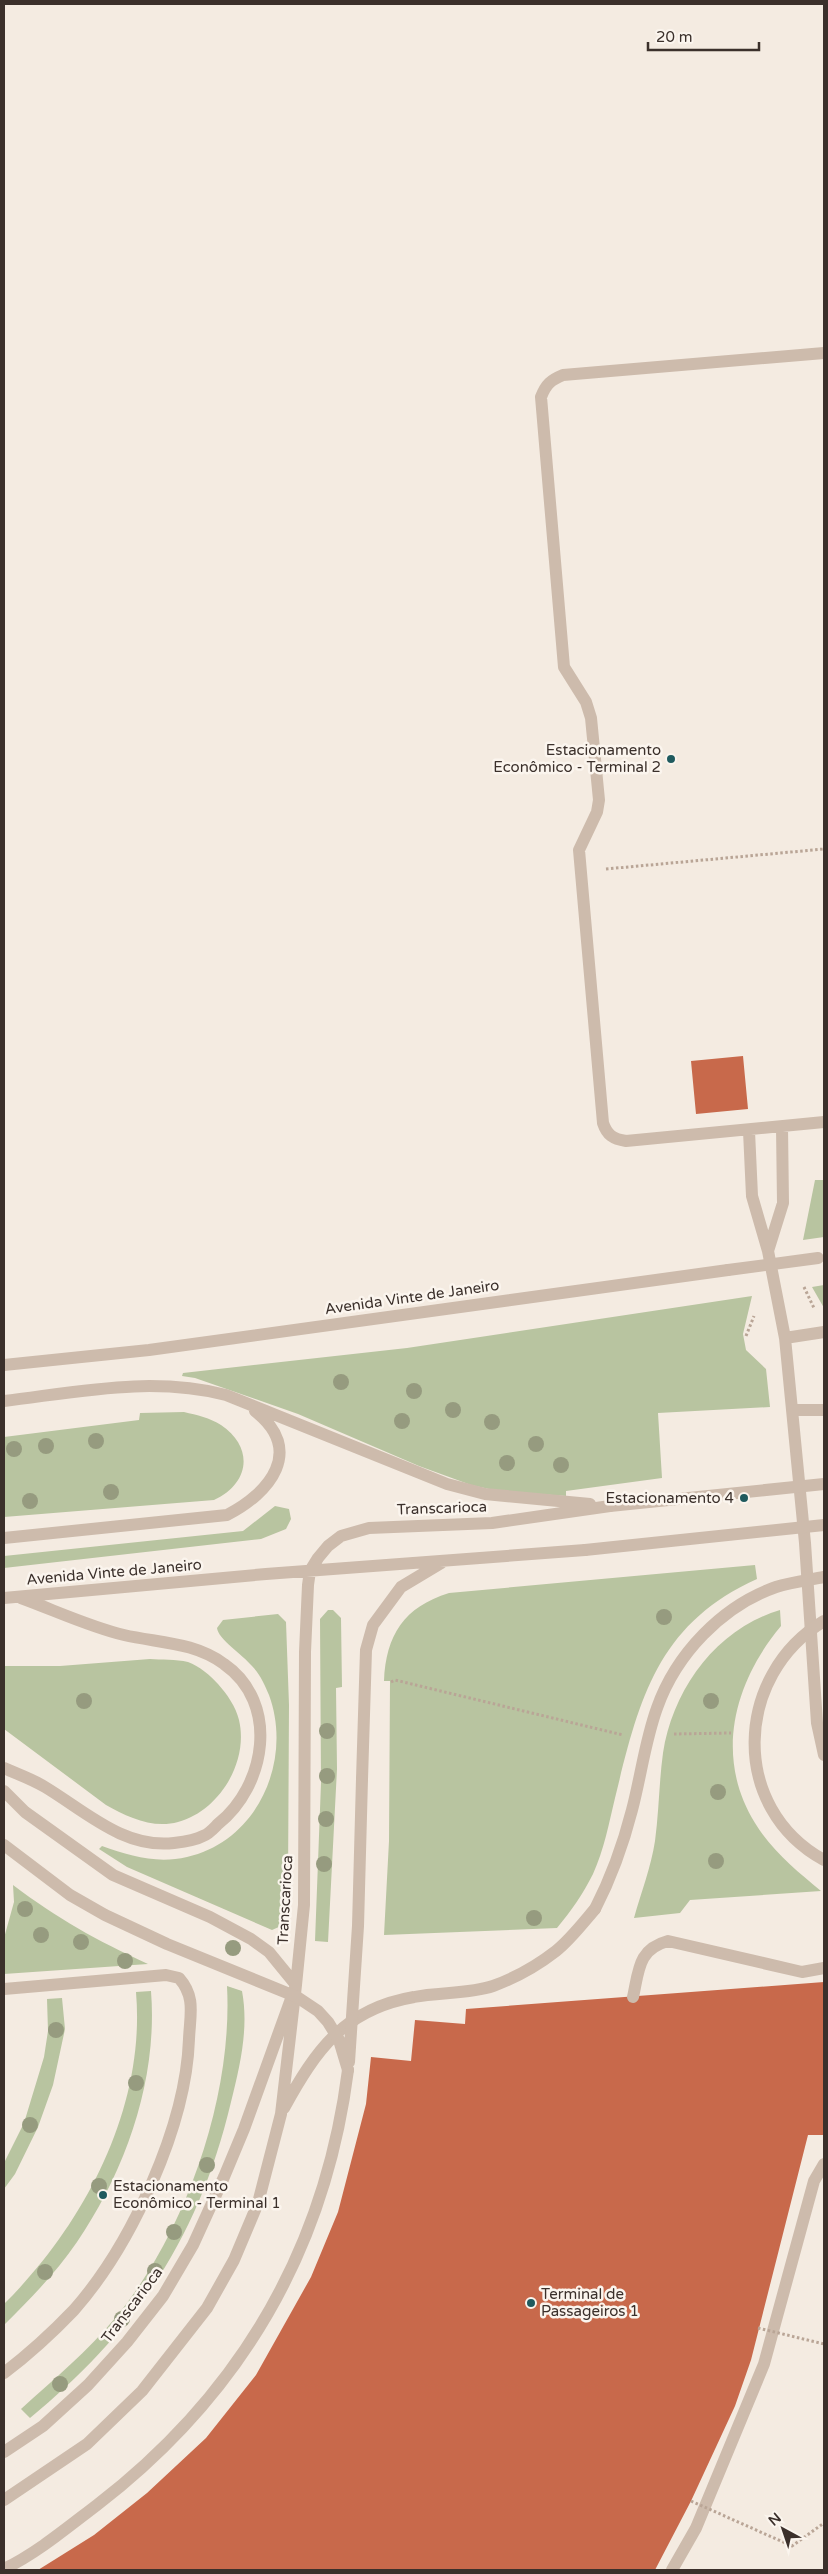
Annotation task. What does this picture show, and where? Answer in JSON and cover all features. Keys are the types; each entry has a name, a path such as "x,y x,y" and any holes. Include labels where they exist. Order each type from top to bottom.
{"street":[{"path":"824,353 563,375 552,379 545,386 541,397 564,667 586,702 591,718 599,800 597,812 579,850 605,1130 610,1136 626,1141 749,1131 824,1122"},
{"path":"768,1251 784,1203 782,1127"},
{"path":"749,1131 752,1196 768,1251 785,1338 805,1543 817,1723 824,1755"},
{"name":"Avenida Vinte de Janeiro","path":"4,1365 149,1350 821,1257"},
{"path":"785,1338 824,1332"},
{"name":"Transcarioca","path":"4,1401 142,1385 172,1385 197,1388 245,1403 454,1486 485,1494 610,1506"},
{"path":"4,1538 227,1515 244,1506 260,1494 271,1480 277,1466 279,1449 275,1434 265,1419 245,1403"},
{"path":"792,1410 824,1410"},
{"name":"Transcarioca","path":"4,2452 43,2426 88,2385 127,2342 168,2288 193,2245 224,2177 244,2129 296,1985 304,1905 305,1652 310,1571 328,1546 354,1531 369,1528 492,1523 610,1506 824,1484"},
{"name":"Avenida Vinte de Janeiro","path":"4,1598 310,1571 585,1550 824,1525"},
{"path":"4,2568 70,2526 121,2486 175,2438 221,2384 251,2343 307,2236 327,2179 342,2117 348,2070 358,1926 366,1650 372,1624 401,1587 446,1561"},
{"path":"281,2114 307,2067 341,2028 361,2015 383,2005 414,1997 492,1987 519,1974 557,1950 595,1909 610,1881 622,1846 658,1707 673,1674 696,1642 746,1602 776,1587 824,1577"},
{"path":"4,1768 43,1786 112,1831 144,1842 173,1843 203,1836 230,1815 247,1791 259,1762 261,1736 257,1709 249,1690 226,1665 207,1653 188,1646 123,1635 21,1598"},
{"path":"824,1621 806,1632 779,1661 761,1699 754,1736 755,1759 768,1803 782,1825 814,1855 824,1860"},
{"path":"4,1791 25,1812 112,1875 210,1917 251,1939 269,1952 296,1985 281,2114 258,2203 234,2260 207,2308 142,2391 87,2444 4,2500"},
{"path":"4,1845 70,1895 105,1915 166,1944 297,1997 318,2011 328,2022 339,2040 348,2070"},
{"path":"633,1997 641,1960 648,1950 657,1944 668,1941 802,1972 824,1968"},
{"path":"4,1989 166,1975 179,1978 191,1996 189,2050 182,2099 163,2155 141,2206 111,2258 75,2308 36,2348 4,2373"},
{"path":"672,2570 696,2528 764,2364 814,2182 824,2164"}],"path":[{"path":"580,871 824,849"},
{"path":"388,1684 395,1680 630,1736"},
{"path":"758,2328 824,2344"},
{"path":"691,2501 792,2546 824,2523"}],"green space":[{"path":"815,1180 824,1180 824,1237 803,1240"},
{"path":"824,1285 824,1308 812,1287"},
{"path":"752,1296 743,1334 746,1350 766,1369 770,1407 658,1413 662,1478 566,1491 566,1496 498,1491 471,1485 419,1466 298,1414 195,1378 182,1376 183,1373 407,1348"},
{"path":"184,1412 221,1425 232,1434 239,1444 243,1455 241,1475 235,1485 214,1500 4,1517 4,1437 139,1420 140,1413"},
{"path":"275,1506 289,1509 291,1519 286,1529 261,1539 4,1568 4,1556 243,1531"},
{"path":"755,1565 757,1579 723,1597 696,1618 674,1642 658,1669 644,1698 633,1729 597,1865 581,1895 557,1928 384,1935 389,1841 390,1681 384,1681 389,1650 400,1625 409,1615 420,1606 449,1593"},
{"path":"328,1610 333,1610 341,1618 342,1687 336,1688 337,1769 328,1942 315,1941 321,1783 320,1619"},
{"path":"780,1610 781,1626 751,1671 741,1696 735,1721 733,1746 735,1772 742,1798 755,1823 769,1843 785,1860 821,1891 690,1900 680,1913 634,1918 653,1851 663,1753 668,1729 676,1706 701,1665 717,1647 736,1631 757,1619"},
{"path":"278,1614 286,1622 289,1705 288,1883 283,1921 281,1926 272,1930 127,1867 99,1849 102,1846 133,1856 165,1860 187,1857 212,1848 233,1834 250,1816 264,1794 272,1771 276,1745 275,1720 269,1695 260,1676 222,1637 217,1628 223,1620"},
{"path":"150,1659 188,1662 208,1675 228,1696 238,1715 241,1736 235,1768 228,1783 218,1796 193,1816 169,1824 140,1821 106,1805 4,1729 4,1666 60,1666"},
{"path":"13,1885 78,1928 148,1964 4,1974 4,1938 14,1902"},
{"path":"227,1986 242,1991 244,2033 240,2061 218,2151 201,2196 181,2238 158,2278 132,2315 102,2351 68,2385 30,2418 21,2409 82,2353 116,2317 141,2283 164,2245 183,2204 200,2161 213,2117 222,2072 227,2028"},
{"path":"151,1991 152,2024 144,2090 124,2154 95,2214 77,2242 52,2275 4,2325 4,2304 33,2273 60,2238 84,2201 104,2162 120,2121 131,2079 136,2035 136,1992"},
{"path":"62,1998 65,2029 53,2085 38,2127 15,2174 4,2189 4,2163 24,2123 44,2057 48,2031 47,1999"}],"building":[{"path":"743,1056 748,1109 696,1114 691,1061"},
{"name":"Terminal de Passageiros 1","path":"824,1982 824,2135 808,2135 751,2360 735,2406 691,2501 655,2570 38,2570 94,2535 147,2493 206,2438 256,2375 311,2277 338,2212 366,2104 371,2057 411,2061 415,2020 465,2024 466,2009"}],"place":[{"name":"Estacionamento Econômico - Terminal 2","path":"671,759"},
{"name":"Estacionamento 4","path":"744,1498"},
{"name":"Estacionamento Econômico - Terminal 1","path":"103,2195"},
{"name":"Terminal de Passageiros 1","path":"531,2303"}]}
